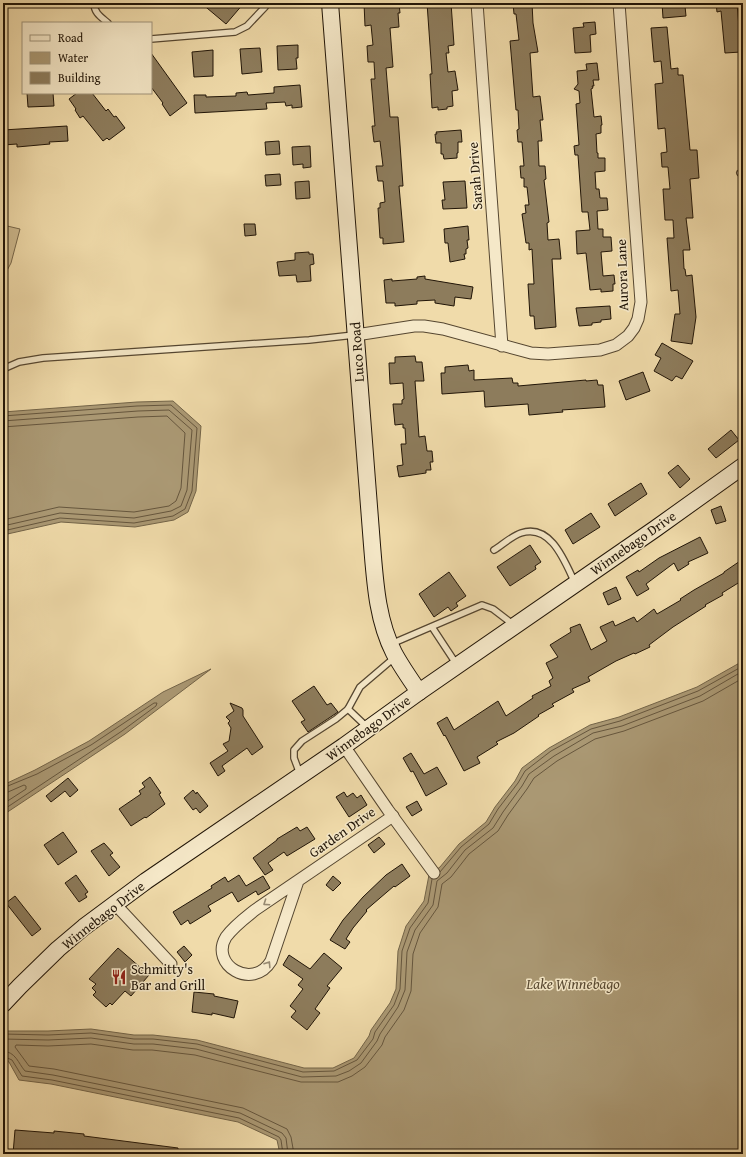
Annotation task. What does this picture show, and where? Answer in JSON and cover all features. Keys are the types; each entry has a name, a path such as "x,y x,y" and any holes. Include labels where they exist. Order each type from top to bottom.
{"main road":[{"name":"Luco Road","path":"330,3 374,573 380,612 393,650 419,692"},
{"name":"Winnebago Drive","path":"3,1004 58,949 84,927 146,881 344,746 457,665 718,485 743,466"}],"street":[{"name":"Sarah Drive","path":"477,3 502,346"},
{"name":"Aurora Lane","path":"356,335 414,326 424,326 443,329 502,346 541,354 602,350 611,347 624,339 634,328 638,319 641,300 619,3"},
{"name":"Garden Drive","path":"298,881 268,966 258,973 251,975 235,971 224,961 222,951 225,939 236,925 250,913 393,816 344,746"},
{"path":"393,816 434,873"},
{"path":"115,904 171,964"}],"lane":[{"path":"94,3 94,7 98,15 107,22"},
{"path":"152,39 235,32 247,26 265,5 260,3"},
{"path":"3,369 19,362 43,358 309,340 356,335"},
{"path":"494,550 520,533 532,531 543,534 552,542 576,583"},
{"path":"300,776 294,758 294,750 302,741 336,720 348,709 360,687 393,650 432,627 482,605 493,609 515,625"},
{"path":"432,627 457,665"},
{"path":"348,709 368,729"}],"shaded area":[{"path":"3,225 20,229 11,263 3,278"}],"water":[{"path":"173,401 201,426 196,491 188,512 174,520 135,527 61,522 3,535 3,412 137,402"},
{"name":"Lake Winnebago","path":"743,661 743,1154 280,1154 277,1140 238,1122 51,1084 19,1080 9,1062 3,1059 3,1029 5,1031 48,1031 91,1029 134,1035 153,1035 197,1040 304,1068 333,1068 354,1058 390,1003 396,989 398,951 406,926 424,901 429,875 440,867 459,844 486,822 495,807 515,781 522,768 549,748 590,725 619,717 697,687"},
{"path":"211,669 125,734 3,815 3,785 35,770 89,741 163,692"}],"building":[{"path":"201,3 244,3 226,24"},
{"path":"364,3 399,3 399,27 390,28 393,67 386,68 390,117 398,117 403,186 399,186 404,242 383,244 383,238 380,238 378,208 380,208 380,203 385,202 383,181 378,181 376,166 383,166 380,141 374,142 372,126 375,126 371,79 375,79 374,62 368,62 367,46 373,45 371,25 365,26"},
{"path":"427,3 451,3 454,45 448,46 449,53 446,53 448,72 455,71 458,90 452,91 453,106 447,107 447,109 438,110 438,107 432,108 430,74 432,74"},
{"path":"513,3 532,3 533,23 538,52 530,53 533,97 540,96 543,120 540,120 542,141 538,141 539,166 545,166 546,179 544,180 549,222 547,223 548,240 559,239 561,259 552,259 556,327 535,329 534,316 530,316 528,284 534,284 532,249 529,250 529,243 526,243 522,214 526,213 525,205 529,205 527,187 524,187 524,178 521,178 520,166 524,166 522,142 518,142 517,130 519,129 518,110 516,110 510,41 519,40 516,14 514,14"},
{"path":"662,3 678,3 678,7 685,6 686,16 663,18"},
{"path":"716,3 737,3 741,52 725,53 721,11 717,12"},
{"path":"595,22 596,34 590,35 591,52 575,53 573,28 584,27 583,23"},
{"path":"667,27 671,69 678,68 678,75 683,75 690,150 697,150 699,178 690,179 693,218 686,218 690,250 683,250 686,276 692,275 696,317 692,344 671,341 675,314 680,314 678,290 671,291 667,238 674,238 673,220 665,220 663,189 670,189 668,167 662,167 661,153 667,152 665,128 658,129 655,84 663,83 661,61 654,62 651,28"},
{"path":"298,45 298,58 296,58 297,69 278,70 277,46"},
{"path":"260,48 262,72 242,74 240,49"},
{"path":"213,50 213,76 194,77 192,52"},
{"path":"152,54 187,103 170,116 162,104 163,103 152,88"},
{"path":"597,63 599,80 593,80 594,86 592,86 593,88 591,89 594,117 601,116 601,133 596,134 597,153 598,158 605,158 605,171 595,172 596,189 599,189 600,198 607,198 608,210 597,211 598,229 603,229 603,237 611,237 612,251 601,252 603,276 614,275 615,284 613,284 613,291 601,292 601,289 590,290 586,253 577,254 576,231 590,230 588,212 582,212 578,155 575,155 574,146 579,145 576,104 580,103 579,91 574,89 578,84 577,71 587,70 586,64"},
{"path":"300,85 302,107 292,108 292,105 286,106 285,102 266,103 267,109 195,113 194,95 206,95 206,97 236,96 236,93 247,92 248,95 274,93 274,87"},
{"path":"27,94 53,94 54,106 28,107"},
{"path":"76,94 93,94 106,111 108,109 114,117 116,116 125,128 109,140 107,138 103,141 83,116 80,118 69,99"},
{"path":"67,126 68,141 49,142 50,144 17,147 17,144 3,145 3,130"},
{"path":"461,130 462,142 458,142 457,158 444,159 443,154 441,154 441,143 436,143 436,132"},
{"path":"279,141 280,154 266,155 265,142"},
{"path":"310,146 311,167 303,168 303,164 293,165 292,147"},
{"path":"280,174 281,185 266,186 265,175"},
{"path":"309,181 310,198 296,199 295,182"},
{"path":"465,181 467,208 443,209 442,200 445,200 443,182"},
{"path":"244,224 255,224 256,235 245,236"},
{"path":"468,226 469,240 467,240 468,248 466,249 466,254 464,254 465,259 450,262 448,243 445,243 444,229"},
{"path":"309,252 309,254 313,254 314,264 310,265 311,281 297,282 296,275 279,276 277,262 295,260 295,253"},
{"path":"425,276 425,279 473,287 471,299 455,297 454,306 435,303 435,300 417,301 417,304 395,306 395,303 386,303 384,280 392,279 392,281 417,279 417,277"},
{"path":"610,306 611,319 601,320 601,322 592,323 592,325 579,326 576,308"},
{"path":"662,343 693,361 682,379 676,376 672,381 654,371 661,358 655,355"},
{"path":"415,356 416,362 422,362 424,381 415,381 419,437 425,436 427,451 432,451 433,462 430,462 431,470 426,470 426,473 399,477 397,466 403,465 401,444 406,444 405,428 403,428 403,424 395,425 393,404 402,404 402,400 404,399 403,383 390,384 389,363 395,363 395,357"},
{"path":"468,365 469,371 474,370 474,380 512,378 513,383 518,383 518,386 597,380 598,385 603,385 605,407 562,410 563,412 529,415 528,404 485,407 484,391 442,394 441,373 445,373 445,367"},
{"path":"643,372 650,391 626,400 619,381"},
{"path":"731,430 739,440 716,458 708,449"},
{"path":"678,465 690,479 680,488 668,473"},
{"path":"641,483 647,494 615,516 608,504"},
{"path":"721,506 726,521 716,524 711,510"},
{"path":"591,513 600,527 573,544 565,530"},
{"path":"700,537 708,553 688,562 689,564 678,571 674,563 646,584 649,589 637,596 626,577 638,570 639,572 659,558"},
{"path":"530,545 541,562 535,566 536,569 510,586 497,567"},
{"path":"743,559 743,580 722,593 723,595 705,605 706,606 673,627 649,645 650,647 616,661 588,677 590,681 572,689 574,692 552,704 554,706 538,715 539,716 514,733 496,742 498,744 477,757 480,763 464,771 437,723 447,717 454,730 498,701 506,716 533,698 532,696 551,686 549,681 553,678 546,663 558,657 550,645 571,632 570,628 580,624 591,650 607,641 600,627 613,621 615,626 634,617 637,622 654,609 657,614 724,573"},
{"path":"449,572 466,596 456,603 458,606 451,611 448,607 434,617 419,594"},
{"path":"616,587 621,599 608,605 603,593"},
{"path":"314,686 327,705 331,703 338,712 308,732 301,722 305,720 292,701"},
{"path":"230,703 242,708 243,716 263,747 252,755 247,748 222,766 225,771 218,776 210,763 228,751 223,744 229,741 231,728 228,723 230,721 226,717 234,711"},
{"path":"411,753 424,774 437,767 447,784 426,796 413,771 411,772 403,758"},
{"path":"150,777 161,793 159,794 165,804 146,818 145,817 131,826 119,809 141,794 139,791 145,787 142,783"},
{"path":"68,778 78,790 70,797 65,791 51,802 46,796"},
{"path":"193,790 196,794 197,792 208,806 200,813 196,808 193,810 184,798"},
{"path":"344,792 347,797 353,793 357,798 361,795 367,805 349,817 336,797"},
{"path":"417,801 422,810 412,816 406,807"},
{"path":"297,827 300,831 307,827 315,839 287,856 284,852 268,863 273,870 265,875 253,858 277,839"},
{"path":"63,832 77,852 58,865 44,845"},
{"path":"379,837 385,844 374,853 368,845"},
{"path":"104,843 113,853 110,855 120,867 109,876 91,851"},
{"path":"402,864 410,876 395,887 394,886 366,910 367,911 346,939 350,942 345,949 330,940 343,920 363,897 386,875"},
{"path":"76,875 88,892 85,894 87,897 79,902 65,883"},
{"path":"239,875 246,886 263,876 270,888 258,895 256,891 238,902 232,892 208,906 211,911 190,924 188,920 181,925 173,912 212,888 211,886 225,877 228,882"},
{"path":"333,876 341,883 333,891 326,885"},
{"path":"15,896 41,929 32,936 6,903"},
{"path":"184,946 192,955 185,962 177,952"},
{"name":"Schmitty's Bar and Grill","path":"118,948 149,975 131,996 125,991 112,1005 110,1003 106,1007 93,995 96,992 92,988 96,984 89,979"},
{"path":"324,953 342,968 327,986 330,988 315,1009 320,1013 307,1030 291,1017 296,1011 290,1006 303,989 298,985 303,979 283,965 289,955 310,969"},
{"path":"194,992 214,994 214,996 238,1001 234,1018 212,1013 212,1015 192,1012"},
{"path":"15,1130 54,1133 54,1131 84,1134 84,1136 178,1148 178,1154 13,1154"}],"place":[{"name":"Schmitty's Bar and Grill","path":"119,977"}]}
